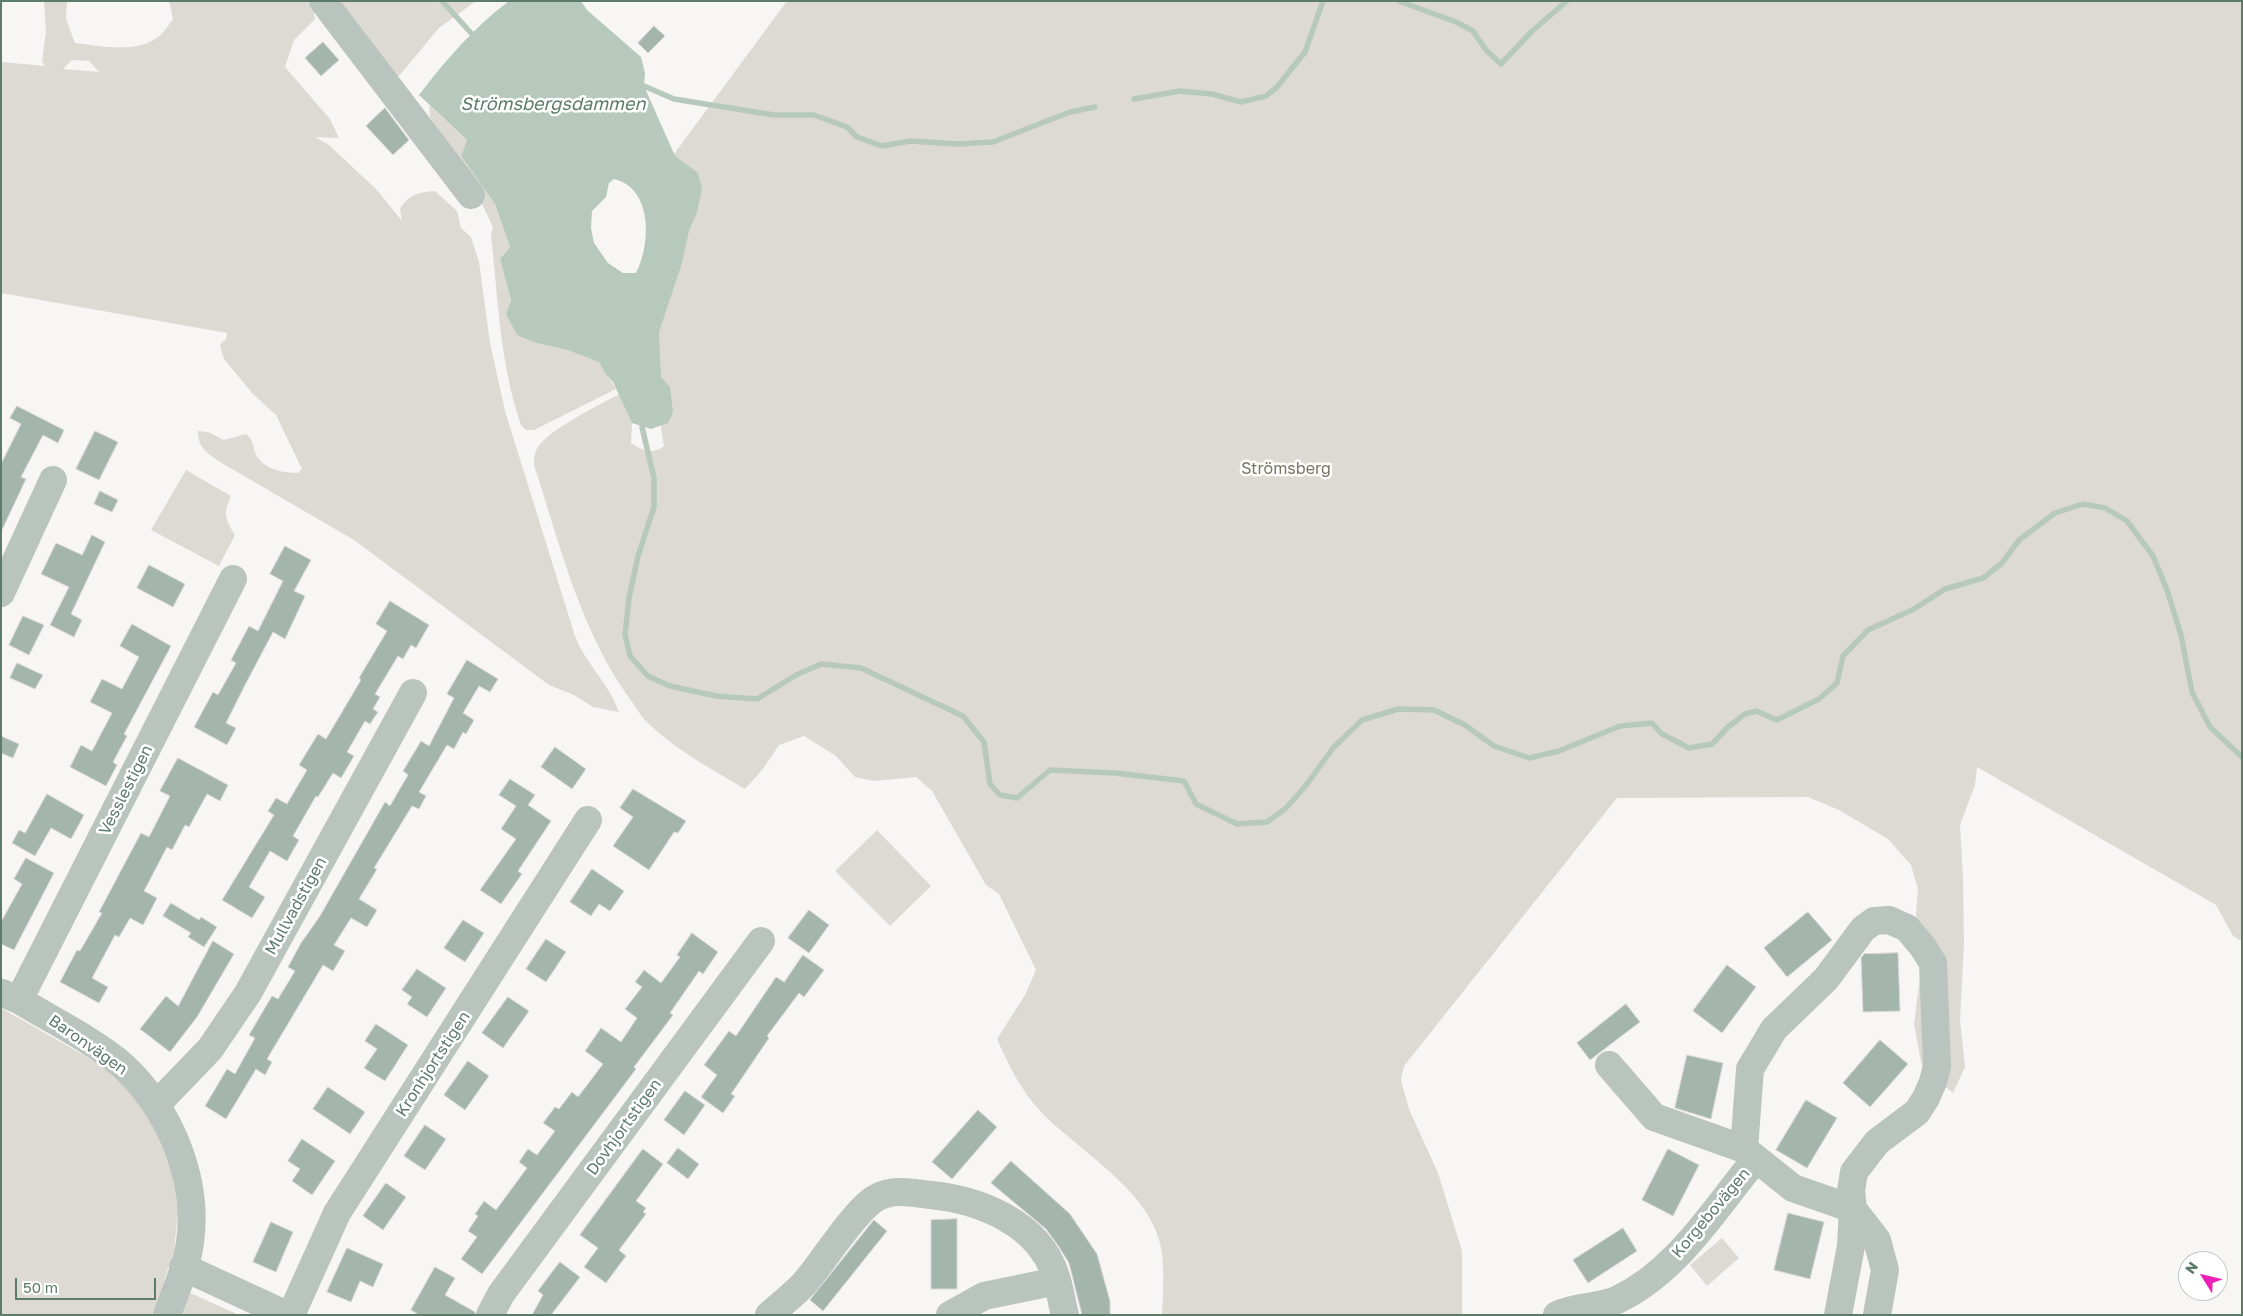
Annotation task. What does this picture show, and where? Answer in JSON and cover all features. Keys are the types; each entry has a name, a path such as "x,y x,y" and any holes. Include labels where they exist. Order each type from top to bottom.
{"street":[{"path":"323,1 471,195"},
{"path":"1,594 53,480"},
{"name":"Vesslestigen","path":"10,996 233,579"},
{"name":"Mullvadstigen","path":"156,1104 210,1049 248,993 413,693"},
{"name":"Kronhjortstigen","path":"289,1315 338,1213 588,820"},
{"name":"Korgebovägen","path":"1557,1315 1614,1301 1652,1278 1687,1245 1750,1154 1750,1069 1774,1029 1826,979 1863,928 1874,921 1889,920 1907,928 1923,947 1933,963 1937,1066 1933,1082 1917,1112 1877,1142 1854,1172 1851,1191 1853,1209 1850,1246 1838,1315"},
{"name":"Dovhjortstigen","path":"490,1315 501,1294 761,941"},
{"name":"Baronvägen","path":"10,996 121,1064 156,1104 170,1129 187,1178 191,1227 190,1243 167,1315"},
{"name":"Korgebovägen","path":"1609,1065 1654,1117 1750,1154 1793,1188 1853,1209"},
{"path":"769,1315 808,1280 862,1210 874,1199 886,1193 900,1191 951,1197 979,1205 1017,1226 1041,1248 1050,1263 1057,1281 1064,1315"},
{"path":"1853,1209 1877,1240 1885,1270 1878,1315"},
{"path":"183,1267 289,1315"},
{"path":"950,1315 984,1296 1057,1281"}],"green space":[{"path":"44,1 67,1 66,19 75,43 94,46 127,47 147,43 165,30 173,19 169,1 311,1 315,19 294,40 285,67 330,119 339,138 315,137 329,145 377,190 402,221 400,209 410,197 419,193 435,191 457,211 461,228 471,237 479,262 490,343 505,411 574,633 583,653 609,691 619,712 593,707 574,695 549,685 354,540 207,453 200,442 198,431 208,432 224,440 246,434 251,439 258,458 266,465 276,470 287,472 298,473 302,469 276,415 253,394 224,359 220,346 226,340 227,333 1,293 1,62 45,66 42,61 46,32","holes":["72,60 89,61 99,72 63,69"]},
{"path":"329,1 476,1 439,28 399,76 389,76"},
{"name":"Strömsberg","path":"787,1 2242,1 2242,941 2233,936 2216,905 1977,767 1975,785 1960,825 1964,944 1960,1020 1965,1067 1953,1093 1922,1067 1914,1024 1921,969 1916,913 1918,889 1911,865 1888,839 1839,810 1808,797 1617,798 1404,1066 1401,1080 1409,1109 1438,1173 1462,1251 1462,1315 1162,1315 1163,1260 1160,1243 1153,1223 1141,1205 1110,1172 1057,1127 1035,1105 1016,1078 997,1039 1025,995 1036,970 999,894 986,885 932,791 916,777 874,781 855,777 836,756 804,736 779,745 763,769 745,789 694,759 658,733 645,721 598,645 573,586 534,465 537,449 551,434 619,394 632,423 631,443 647,451 660,449 664,446 646,333 674,154"},
{"path":"429,105 467,140 461,156 495,204 510,247 500,259 511,300 506,314 536,343 567,350 599,362 616,389 534,430 526,430 521,425 508,379 498,307 491,235 493,227 470,179 430,117"},
{"path":"186,470 231,496 226,516 235,535 219,566 151,530"},
{"path":"877,830 931,886 890,926 835,871"},
{"path":"1,1008 115,1073 153,1122 173,1173 178,1211 174,1251 164,1281 239,1315 1,1315"},
{"path":"1722,1238 1739,1258 1707,1286 1690,1265"}],"water":[{"name":"Strömsbergsdammen","path":"509,1 581,1 587,10 641,57 645,73 644,86 675,156 698,173 702,189 697,212 689,231 682,263 659,332 661,377 670,387 673,412 668,423 651,429 632,423 613,382 599,362 567,350 536,343 517,335 506,314 511,300 500,259 510,247 495,204 461,156 467,140 419,95 461,45","holes":["614,179 627,184 636,194 642,205 645,219 644,248 636,273 623,273 608,263 594,243 591,228 592,211 606,197 609,183"]}],"building":[{"path":"654,26 665,36 648,53 638,43"},
{"path":"323,42 339,60 321,76 305,58"},
{"path":"385,108 409,140 393,155 366,126"},
{"path":"17,406 64,430 58,443 43,435 21,477 26,479 1,532 1,464 21,424 10,418"},
{"path":"95,431 118,442 99,480 76,469"},
{"path":"100,491 118,500 112,512 94,504"},
{"path":"92,535 105,542 71,614 82,620 74,637 50,625 69,587 41,574 56,543 82,555"},
{"path":"285,546 311,560 294,591 305,596 285,639 273,632 245,685 226,723 236,728 227,745 194,727 213,692 218,695 236,663 231,660 249,626 258,631 283,581 270,574"},
{"path":"149,565 185,584 173,607 137,588"},
{"path":"390,601 429,625 416,648 411,645 403,659 398,656 375,694 380,697 373,709 378,712 370,724 365,721 347,752 354,756 341,778 333,773 318,797 316,796 293,836 299,840 287,861 270,851 249,887 265,897 252,918 222,900 274,815 268,811 276,798 287,804 307,770 299,765 318,734 326,739 361,680 359,678 387,631 376,624"},
{"path":"23,616 44,625 29,655 9,645"},
{"path":"132,624 171,646 124,734 127,736 113,762 117,765 106,786 70,767 81,745 92,751 112,713 90,702 102,679 122,689 139,657 120,646"},
{"path":"467,660 498,679 490,692 479,686 463,713 474,720 466,734 463,732 454,749 447,745 419,792 426,796 419,809 412,806 374,868 377,869 359,899 377,910 367,927 351,918 334,945 345,951 333,971 323,965 267,1059 272,1062 265,1075 256,1069 226,1119 205,1106 227,1069 235,1074 255,1038 249,1035 272,996 278,999 295,971 288,967 301,943 320,916 385,802 390,806 408,775 403,771 421,741 429,746 454,698 447,694"},
{"path":"17,663 43,675 35,689 10,678"},
{"path":"1,736 19,744 13,758 1,753"},
{"path":"555,747 586,769 572,789 541,767"},
{"path":"178,758 228,785 220,801 207,794 189,827 185,825 172,850 167,847 144,891 157,898 143,925 130,918 119,937 115,935 92,978 108,987 99,1003 60,982 77,950 80,951 102,913 99,912 141,833 149,837 170,796 160,791"},
{"path":"510,779 535,795 528,805 551,821 518,871 522,874 501,904 480,890 516,839 501,829 516,806 499,795"},
{"path":"633,789 686,821 678,833 674,832 649,870 613,846 633,817 620,808"},
{"path":"47,794 84,815 71,839 51,828 35,856 12,843 19,830 25,833"},
{"path":"26,858 54,873 14,950 1,944 1,922 22,884 14,879"},
{"path":"592,869 624,891 610,911 599,904 591,916 570,902"},
{"path":"171,903 199,920 201,917 217,927 204,947 188,937 191,933 163,916"},
{"path":"809,910 829,925 809,953 788,938"},
{"path":"1808,912 1832,940 1787,977 1764,948"},
{"path":"463,920 484,933 465,962 444,948"},
{"path":"692,933 718,952 703,974 699,971 670,1013 673,1015 634,1067 636,1069 482,1274 461,1259 477,1237 468,1231 478,1216 475,1214 484,1201 496,1210 527,1168 519,1162 528,1149 537,1155 555,1131 543,1123 555,1107 559,1109 572,1092 578,1097 603,1064 585,1051 601,1028 621,1042 637,1018 625,1009 642,987 635,982 644,970 661,983 680,957 677,955"},
{"path":"546,939 566,952 546,982 526,969"},
{"path":"213,941 234,954 197,1017 170,1052 140,1029 166,996 178,1006"},
{"path":"1898,953 1900,1011 1863,1012 1861,958 1864,954"},
{"path":"803,955 824,970 804,997 799,993 767,1036 769,1038 731,1094 735,1096 723,1113 701,1097 717,1075 704,1065 729,1031 736,1036 776,977 784,982"},
{"path":"1727,965 1756,987 1722,1033 1693,1011"},
{"path":"417,969 446,988 427,1017 407,1004 412,997 402,990"},
{"path":"508,997 529,1011 503,1048 482,1033"},
{"path":"1626,1004 1640,1022 1590,1060 1577,1043"},
{"path":"376,1024 408,1045 385,1081 364,1068 377,1049 365,1041"},
{"path":"1880,1040 1908,1064 1870,1107 1843,1083"},
{"path":"1687,1055 1723,1063 1711,1119 1675,1108"},
{"path":"468,1061 489,1076 465,1110 444,1095"},
{"path":"328,1087 365,1112 350,1134 313,1109"},
{"path":"685,1091 705,1105 684,1135 664,1120"},
{"path":"1806,1100 1837,1118 1807,1168 1776,1150"},
{"path":"978,1110 997,1127 952,1179 932,1162"},
{"path":"425,1125 446,1139 425,1170 404,1156"},
{"path":"302,1139 335,1161 312,1195 292,1181 300,1169 288,1161"},
{"path":"678,1148 699,1164 688,1179 667,1163"},
{"path":"643,1149 663,1164 636,1201 646,1208 643,1212 646,1214 619,1250 626,1256 606,1283 584,1267 598,1248 580,1235"},
{"path":"1668,1149 1699,1165 1673,1216 1642,1200"},
{"path":"1011,1161 1070,1214 1097,1254 1110,1301 1110,1315 1082,1315 1069,1263 1059,1247 1046,1229 991,1183"},
{"path":"386,1183 406,1197 383,1230 363,1216"},
{"path":"1788,1213 1824,1222 1810,1279 1774,1270"},
{"path":"957,1219 957,1289 931,1289 931,1220"},
{"path":"874,1220 887,1231 823,1311 810,1300"},
{"path":"271,1222 293,1232 276,1272 253,1262"},
{"path":"1623,1228 1637,1251 1588,1283 1573,1260"},
{"path":"347,1248 383,1264 373,1287 360,1281 351,1302 327,1292"},
{"path":"560,1262 580,1277 551,1315 532,1315 543,1295 538,1291"},
{"path":"435,1267 455,1278 445,1295 475,1312 475,1315 419,1315 411,1310"}],"waterway":[{"path":"442,1 471,33"},
{"path":"1134,99 1180,91 1212,94 1241,102 1266,96 1277,87 1305,52 1323,1"},
{"path":"1399,1 1456,22 1473,31 1486,50 1501,64 1532,31 1567,1"},
{"path":"644,86 674,99 774,115 814,115 847,127 857,137 882,146 910,141 958,144 993,142 1070,112 1095,107"},
{"path":"642,427 654,478 654,507 638,556 629,598 625,635 630,656 648,676 670,686 716,696 757,699 798,674 821,664 861,668 963,716 984,742 990,784 1000,795 1017,798 1050,770 1115,773 1184,781 1196,804 1237,824 1267,822 1286,808 1304,788 1333,748 1362,720 1398,709 1434,710 1465,725 1494,746 1529,758 1559,751 1620,726 1652,723 1662,734 1689,748 1712,744 1728,727 1745,714 1756,711 1777,720 1819,699 1837,683 1843,656 1868,630 1914,609 1945,589 1983,578 2002,563 2019,540 2055,513 2083,504 2105,508 2127,521 2153,556 2167,590 2181,635 2192,692 2210,727 2242,757"}]}
